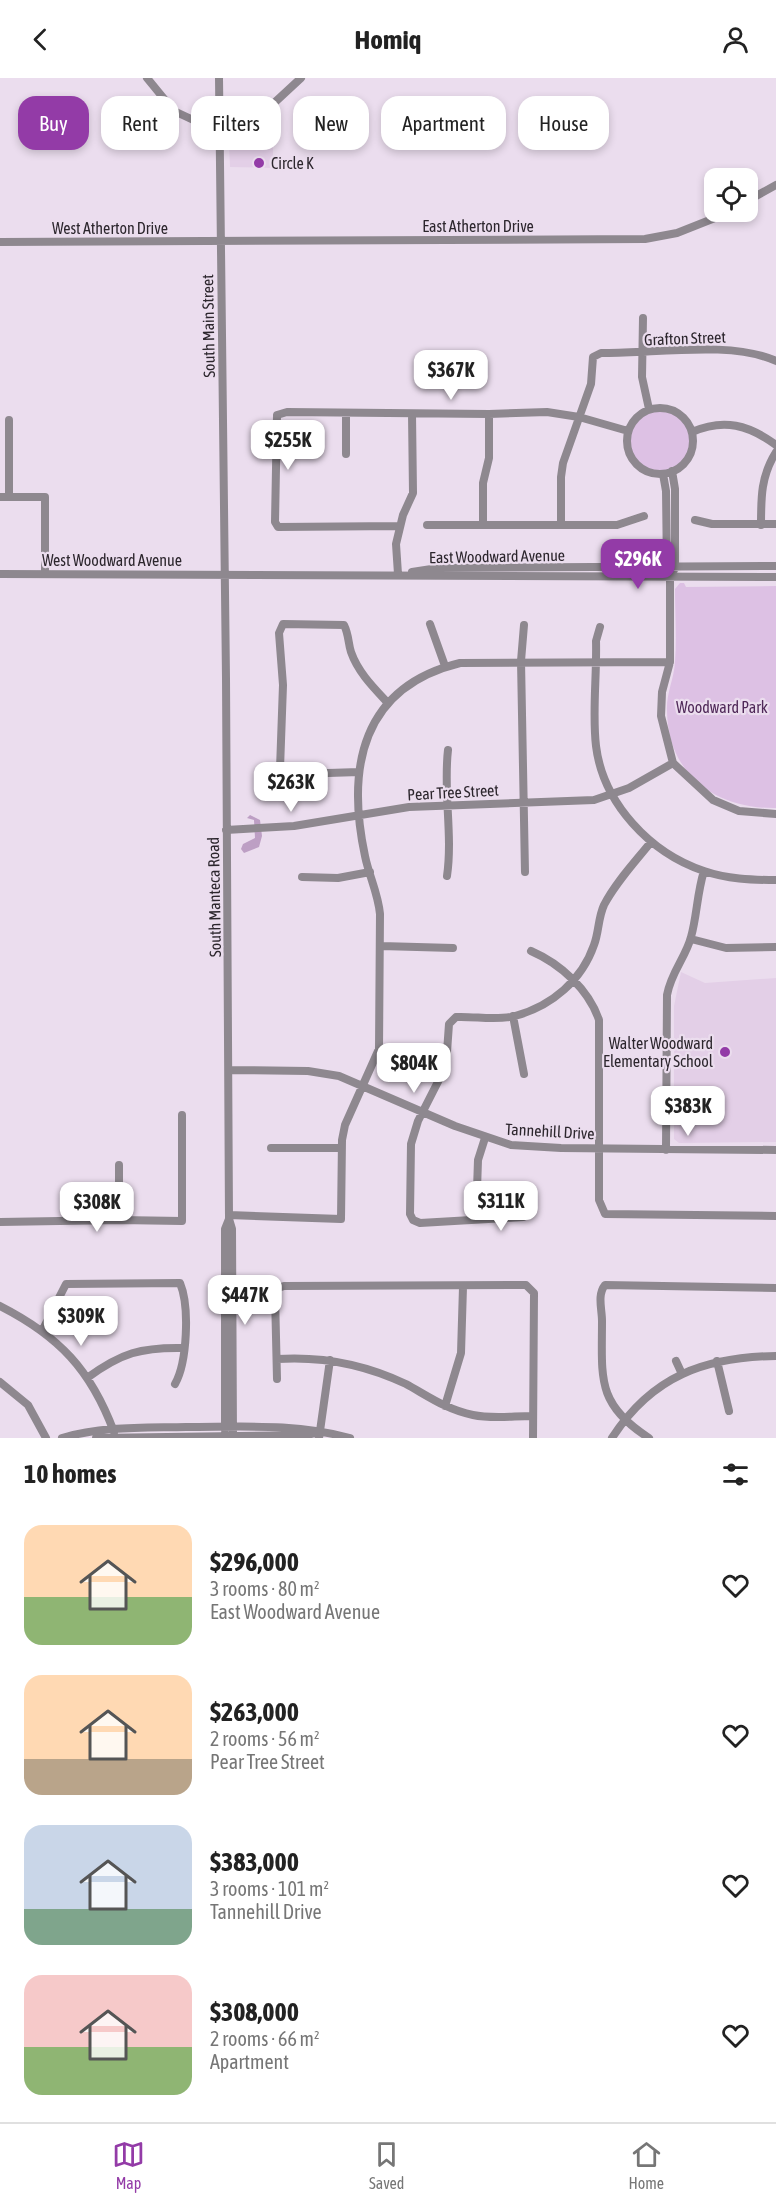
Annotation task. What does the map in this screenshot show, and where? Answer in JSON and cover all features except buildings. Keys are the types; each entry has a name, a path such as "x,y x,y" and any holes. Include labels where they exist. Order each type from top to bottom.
{"street":[{"path":"147,78 174,111 191,119"},
{"name":"South Main Street","path":"219,78 219,96"},
{"path":"281,97 301,78"},
{"name":"South Main Street","path":"219,150 225,574"},
{"path":"758,195 776,185"},
{"name":"East Atherton Drive","path":"221,242 645,239 677,233 705,222"},
{"name":"West Atherton Drive","path":"0,242 221,242"},
{"path":"643,318 644,389 649,409"},
{"name":"Grafton Street","path":"579,417 591,384 593,357 601,353 731,350 760,354 776,361"},
{"path":"661,408 676,412 684,418 692,432 692,449 688,459 672,471 663,474 650,473 635,464 628,450 628,431 635,419 649,409 661,408"},
{"path":"400,526 278,527 275,522 277,415 287,412 489,414 547,412 579,417 628,431"},
{"path":"346,413 346,454"},
{"path":"398,574 396,544 400,526 413,493 412,414"},
{"path":"483,525 483,483 489,458 489,414"},
{"path":"561,525 561,477 579,417"},
{"path":"9,420 4,497 45,497 45,573"},
{"path":"692,432 707,425 734,424 758,432 776,445"},
{"path":"761,525 761,488 769,464 776,452"},
{"path":"672,471 675,489 675,568 670,577 670,662 662,692 661,716 673,762 712,800 739,811 776,814"},
{"path":"663,474 666,491 665,568 670,577"},
{"path":"428,525 617,525 644,516"},
{"path":"695,520 712,524 776,524"},
{"name":"East Woodward Avenue","path":"398,574 438,568 776,566"},
{"name":"West Woodward Avenue","path":"0,574 93,572 225,574"},
{"name":"East Woodward Avenue","path":"225,574 398,574 441,578 776,577"},
{"name":"South Manteca Road","path":"225,574 229,1217 232,1229 229,1433"},
{"path":"359,772 297,774 280,769 283,685 279,633 283,624 344,625 349,634 350,651 363,676 387,702"},
{"path":"430,624 445,666"},
{"path":"524,626 521,661 525,872"},
{"path":"600,627 596,641 596,744 611,796 651,842 673,857 704,871 748,880 776,880"},
{"path":"229,1217 340,1219 341,1148 345,1125 380,1049 381,946 378,898 369,873 360,813 359,772 364,747 387,702 405,686 445,666 460,663 670,662"},
{"path":"447,876 450,856 447,804 448,750"},
{"name":"Pear Tree Street","path":"226,830 264,829 360,813 447,804 580,802 611,796 673,762"},
{"path":"523,1217 420,1223 413,1220 410,1214 411,1144 423,1112 446,1066 449,1024 452,1019 513,1016 549,1001 574,981 582,972 594,945 606,902 651,842"},
{"path":"666,1150 667,995 674,971 691,939 697,894 704,871"},
{"path":"302,877 338,878 369,873"},
{"path":"691,939 726,948 776,947"},
{"path":"381,946 453,948"},
{"path":"531,951 546,958 574,981 590,1000 599,1020 599,1200 603,1212 612,1216 776,1216"},
{"path":"513,1016 524,1074"},
{"name":"Tannehill Drive","path":"229,1070 322,1072 364,1085 484,1138 539,1148 776,1150"},
{"path":"0,1222 182,1221 182,1115"},
{"path":"476,1220 478,1160 484,1138"},
{"path":"271,1148 341,1148"},
{"path":"119,1165 119,1220"},
{"path":"42,1331 66,1284 180,1283 185,1294 184,1348 182,1372 175,1384"},
{"path":"277,1379 275,1295 278,1288 284,1286 526,1285 534,1293 533,1438"},
{"path":"649,1438 624,1422 611,1402 603,1380 600,1297 605,1285 776,1288"},
{"path":"446,1406 461,1353 463,1287"},
{"path":"0,1306 29,1321 71,1354 101,1399 114,1434"},
{"path":"87,1378 110,1361 133,1351 158,1347 184,1348"},
{"path":"612,1438 651,1394 682,1374 717,1361 776,1356"},
{"path":"277,1359 330,1360 369,1369 393,1378 446,1406 484,1416 532,1416"},
{"path":"319,1435 330,1360"},
{"path":"676,1361 682,1374"},
{"path":"717,1361 729,1411"},
{"path":"0,1382 28,1405 46,1438"},
{"path":"96,1438 114,1434 184,1437 308,1428 319,1435 350,1438"},
{"path":"62,1438 114,1434 229,1433"}],"shaded area":[{"path":"229,150 273,150 273,168 230,167"},
{"path":"250,815 260,820 262,836 259,847 244,853 241,849 243,844 255,838 254,820 247,818"},
{"name":"Walter Woodward Elementary School","path":"681,972 705,983 776,978 776,1142 679,1143 674,1139 674,1006"}],"green space":[{"path":"654,411 666,411 677,416 685,424 690,441 688,453 677,466 666,471 654,471 643,466 635,458 630,447 630,435 635,424 643,416"},
{"name":"Woodward Park","path":"680,583 684,583 686,587 776,586 776,808 754,807 715,795 699,784 686,770 676,753 670,734 667,705 675,662 675,589"}],"place":[{"name":"Circle K","path":"259,163"},
{"name":"Walter Woodward Elementary School","path":"725,1052"}]}
